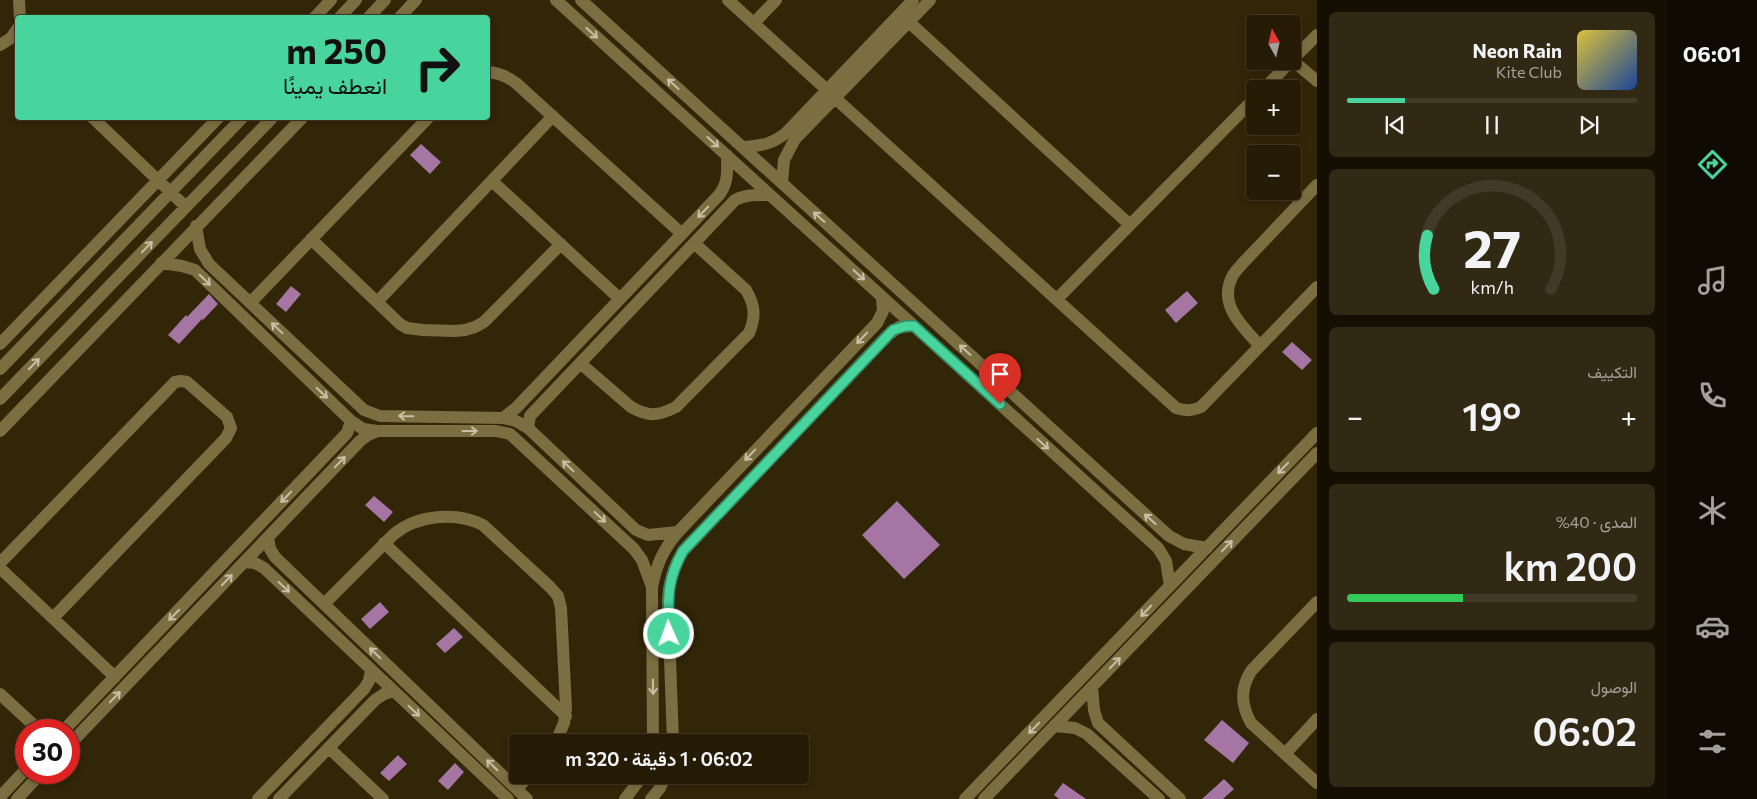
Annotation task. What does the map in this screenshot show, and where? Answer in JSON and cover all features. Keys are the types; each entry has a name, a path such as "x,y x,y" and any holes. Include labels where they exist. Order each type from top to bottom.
{"street":[{"path":"19,0 20,15"},
{"path":"317,15 331,0"},
{"path":"342,15 356,0"},
{"path":"371,15 385,0"},
{"path":"402,15 416,0"},
{"path":"556,0 1158,548 1166,561 1170,586"},
{"path":"581,0 1169,536 1184,544 1207,548"},
{"path":"728,0 1176,408 1192,411 1201,407 1317,287"},
{"path":"754,23 776,0"},
{"path":"782,183 784,160 791,136 831,94 913,0"},
{"path":"831,94 930,0"},
{"path":"909,22 1130,225"},
{"path":"1301,51 1317,35"},
{"path":"1301,68 1317,82"},
{"path":"1273,80 1282,70"},
{"path":"490,72 507,76 682,234"},
{"path":"1057,299 1246,107"},
{"path":"377,302 553,116"},
{"path":"95,120 186,206"},
{"path":"0,344 216,120"},
{"path":"0,369 240,120"},
{"path":"0,399 270,120"},
{"path":"0,431 300,120"},
{"path":"250,303 426,120"},
{"path":"743,148 770,144 791,136"},
{"path":"503,418 516,408 719,195 727,180 726,155"},
{"path":"492,181 620,299"},
{"path":"1260,346 1238,322 1230,308 1228,292 1232,277 1317,185"},
{"path":"719,195 729,205"},
{"path":"528,428 530,416 729,205 742,196 770,195"},
{"path":"196,226 200,250 205,260 369,413 380,416 503,418 516,421 528,428 636,530 648,535 678,532"},
{"path":"311,239 400,324 407,328 423,330 465,330 484,322 561,244"},
{"path":"580,363 631,407 652,415 663,414 676,407 749,332 753,322 754,311 746,290 694,243"},
{"path":"839,257 850,245"},
{"path":"161,263 195,270 351,421 363,429 378,431 496,431 510,434 634,549 642,560 652,587"},
{"path":"653,734 652,587 656,566 665,548 678,532 877,323 883,311 882,297"},
{"path":"673,734 668,601 669,584 674,566 683,551 888,335 899,327 914,326"},
{"path":"0,563 175,382 187,382 227,418 231,428 226,438 53,618"},
{"path":"74,719 347,433 351,421"},
{"path":"80,734 360,441 378,431"},
{"path":"965,799 1317,433"},
{"path":"984,799 1317,453"},
{"path":"324,604 398,530 417,521 457,517 469,519 489,530 558,596 561,608 566,716 560,734"},
{"path":"1158,548 1169,536"},
{"path":"268,537 270,549 275,557 528,799"},
{"path":"384,543 566,716"},
{"path":"244,562 255,563 264,568 508,799"},
{"path":"0,568 115,677"},
{"path":"1317,602 1251,671 1246,680 1242,703 1245,714 1251,724 1317,783"},
{"path":"653,666 670,666"},
{"path":"258,799 364,689 369,681 371,670"},
{"path":"1092,687 1095,717 1102,728 1180,799"},
{"path":"279,799 379,697 394,691"},
{"path":"0,694 26,719"},
{"path":"84,708 95,718"},
{"path":"1285,754 1317,719"},
{"path":"1054,726 1081,730 1158,799"},
{"path":"1098,744 1108,734"},
{"path":"329,748 383,799"},
{"path":"0,797 15,781"},
{"path":"17,799 31,784"},
{"path":"517,789 521,784"},
{"path":"625,799 637,784"},
{"path":"651,799 662,784"}],"building":[{"path":"421,144 441,162 430,174 410,155"},
{"path":"291,286 301,294 286,312 276,304"},
{"path":"1187,291 1198,303 1176,323 1165,310"},
{"path":"209,294 218,304 179,344 168,335"},
{"path":"1292,342 1312,360 1302,370 1282,352"},
{"path":"374,496 393,512 384,522 365,505"},
{"path":"897,501 940,545 904,579 862,535"},
{"path":"380,602 389,612 370,629 361,619"},
{"path":"454,628 463,637 445,653 436,644"},
{"path":"1222,720 1249,743 1233,763 1204,740"},
{"path":"398,755 407,764 389,781 380,773"},
{"path":"455,763 464,772 448,790 438,781"},
{"path":"1224,779 1234,789 1223,799 1202,799"},
{"path":"1063,783 1086,799 1059,799 1054,795"}],"route":[{"path":"669,634 669,584 674,566 683,551 694,537 893,330 899,327 914,326 1000,404"}]}
